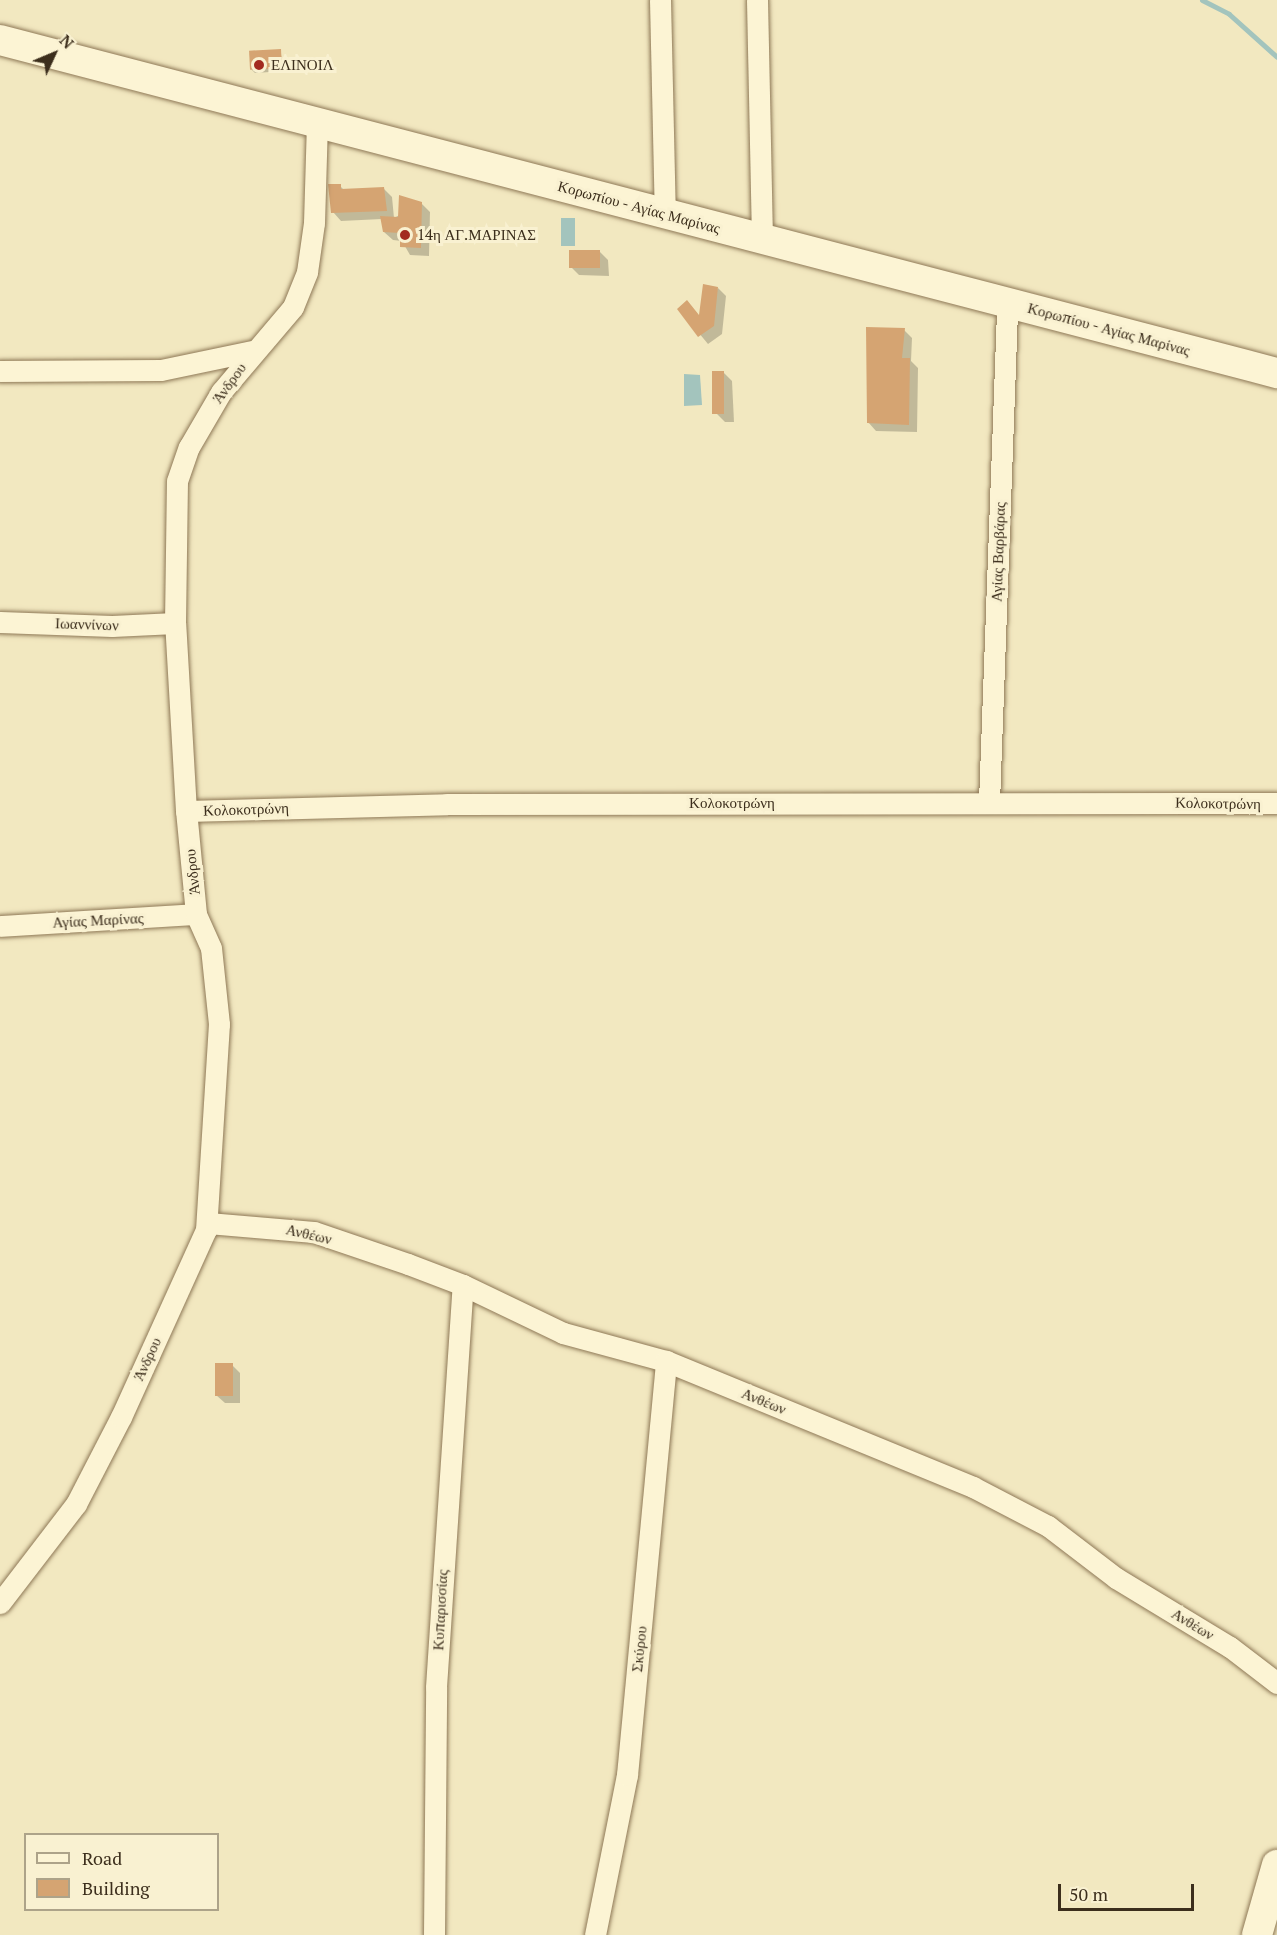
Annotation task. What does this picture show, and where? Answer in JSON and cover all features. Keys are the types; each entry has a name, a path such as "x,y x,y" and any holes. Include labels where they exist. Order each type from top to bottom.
{"main road":[{"name":"Κορωπίου - Αγίας Μαρίνας","path":"0,40 1277,373"},
{"path":"1257,1935 1277,1865"}],"street":[{"path":"660,0 665,213"},
{"path":"757,0 762,239"},
{"name":"Άνδρου","path":"0,1603 76,1504 203,1242 208,1223 219,1024 211,948 196,914 186,811 175,623 177,481 189,447 215,401 252,351 293,307 307,272 314,223 317,123"},
{"name":"Αγίας Βαρβάρας","path":"989,802 1007,303"},
{"path":"0,371 161,370 252,351"},
{"name":"Ιωαννίνων","path":"0,622 112,626 175,623"},
{"name":"Κολοκοτρώνη","path":"186,811 447,804 1277,803"},
{"name":"Αγίας Μαρίνας","path":"0,926 196,914"},
{"name":"Ανθέων","path":"208,1223 244,1223 314,1232 463,1285 563,1332 666,1361 1022,1510 1116,1578 1230,1647 1277,1683"},
{"name":"Κυπαρισσίας","path":"434,1935 436,1687 463,1285"},
{"name":"Σκύρου","path":"595,1935 627,1775 666,1361"}],"water":[{"path":"561,218 575,218 575,246 561,246"},
{"path":"684,374 700,375 702,405 684,406"}],"building":[{"path":"281,49 282,68 250,70 249,51"},
{"path":"328,184 341,184 341,189 384,187 387,211 331,213"},
{"path":"399,195 422,202 421,248 400,247 400,233 383,232 380,216 398,217"},
{"path":"569,250 600,250 600,268 569,268"},
{"path":"703,284 718,287 714,326 698,337 677,309 687,300 699,315"},
{"path":"866,327 905,328 902,358 910,358 909,425 867,423"},
{"path":"712,371 724,371 724,414 712,414"},
{"path":"215,1363 233,1363 233,1396 215,1396"}],"waterway":[{"path":"1202,0 1229,14 1277,57"}],"place":[{"name":"ΕΛΙΝΟΙΛ","path":"259,65"},
{"name":"14η ΑΓ.ΜΑΡΙΝΑΣ","path":"405,235"}]}
